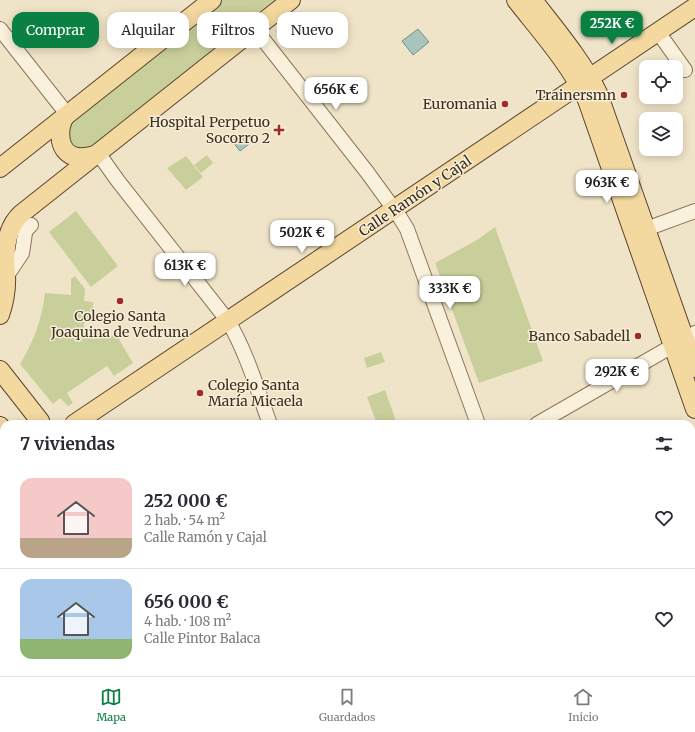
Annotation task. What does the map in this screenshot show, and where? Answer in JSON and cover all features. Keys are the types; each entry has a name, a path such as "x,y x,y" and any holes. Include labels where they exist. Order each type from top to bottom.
{"main road":[{"path":"0,168 212,0"},
{"path":"269,18 291,0"},
{"path":"516,0 570,69 590,77 607,72 609,80 602,92 601,102 684,339 695,409"},
{"path":"533,0 572,49 590,77 588,105 695,368"},
{"name":"Calle Ramón y Cajal","path":"80,420 695,7"},
{"path":"0,315 6,292 6,241 17,218 231,48"},
{"path":"66,115 61,124 60,134 60,139 64,149 68,153 77,157 87,157 97,154"},
{"path":"0,243 6,271"},
{"path":"0,370 39,420"}],"street":[{"path":"0,29 66,115"},
{"path":"658,32 684,70"},
{"path":"269,47 367,172 395,209 407,229 477,420"},
{"path":"97,154 228,321 237,337 269,420"},
{"path":"646,229 695,211"},
{"path":"6,271 22,253 25,233 31,225"},
{"path":"544,420 684,339"}],"green space":[{"path":"212,0 291,0 269,16 269,12 198,12"},
{"path":"197,13 197,48 226,48 77,157 60,130 156,48 189,48 189,20"},
{"path":"207,155 213,163 201,173 194,165"},
{"path":"186,156 203,177 186,190 167,168"},
{"path":"76,211 118,266 91,287 49,232"},
{"path":"495,227 543,361 479,383 435,263 477,240"},
{"path":"75,276 85,289 84,301 93,302 92,320 88,320 84,323 84,329 91,332 98,331 98,335 117,336 133,363 114,376 107,366 67,393 73,403 68,406 60,398 53,404 20,364 37,330 45,293 71,295 71,279"},
{"path":"381,352 385,362 367,368 364,358"},
{"path":"385,390 396,420 376,420 367,397"}],"water":[{"path":"418,29 429,42 413,55 402,41"},
{"path":"241,134 249,144 240,151 232,141"}],"place":[{"name":"Trainersmn","path":"624,95"},
{"name":"Euromania","path":"505,104"},
{"name":"Hospital Perpetuo Socorro 2","path":"279,130"},
{"name":"Colegio Santa Joaquina de Vedruna","path":"120,301"},
{"name":"Banco Sabadell","path":"638,336"},
{"name":"Colegio Santa María Micaela","path":"200,393"}]}
